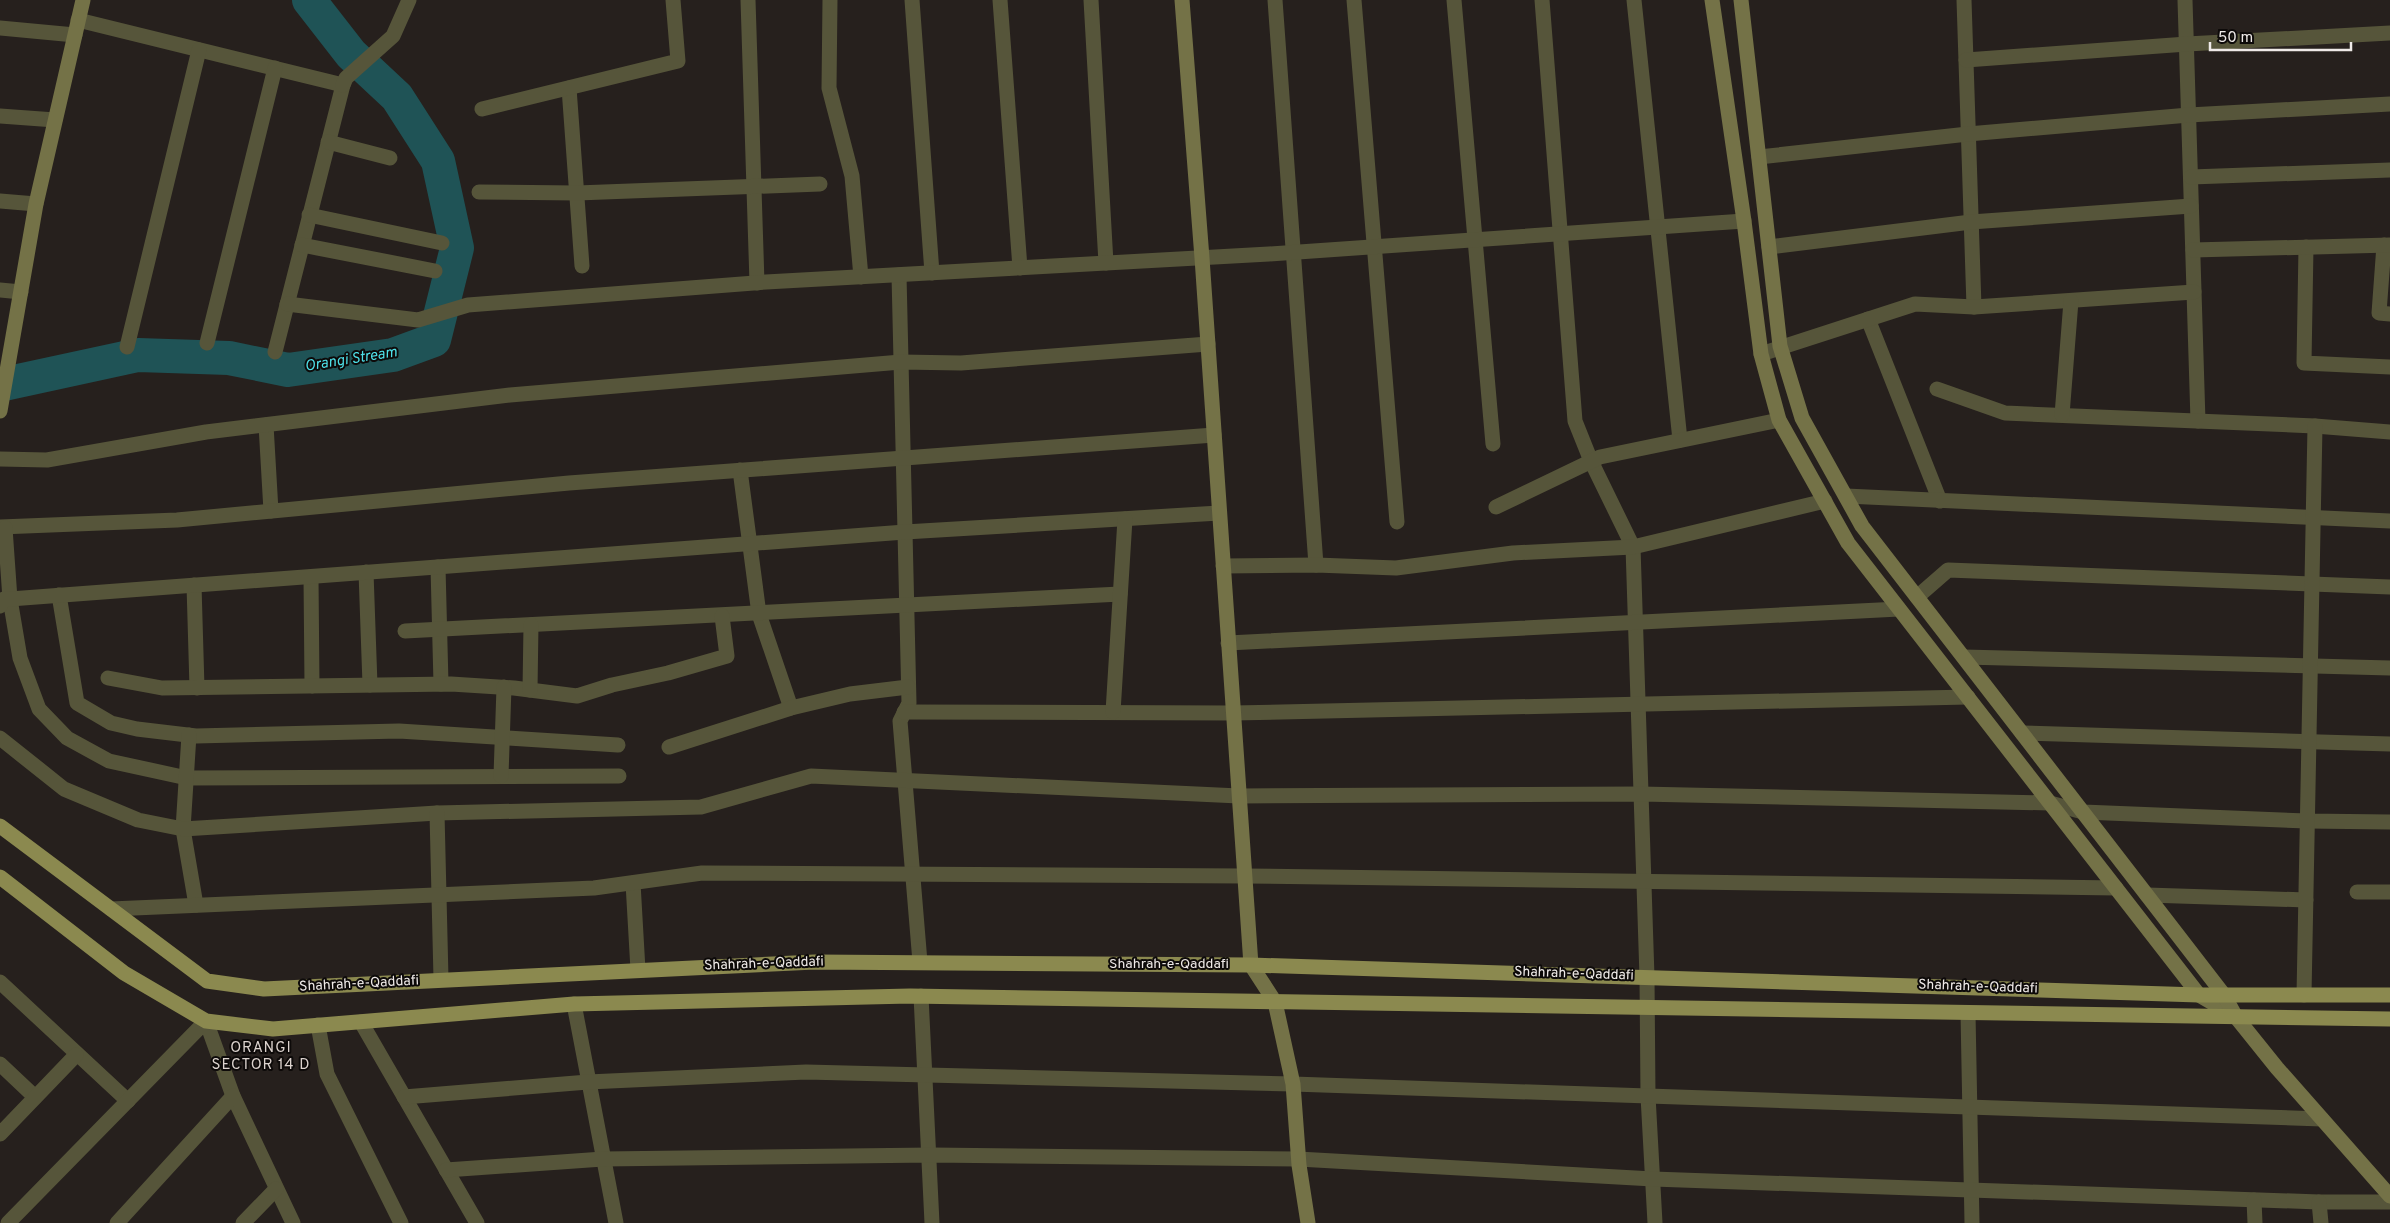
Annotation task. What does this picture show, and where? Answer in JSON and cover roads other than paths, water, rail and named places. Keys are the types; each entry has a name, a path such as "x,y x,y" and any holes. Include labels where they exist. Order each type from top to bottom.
{"main road":[{"path":"0,410 36,204 83,0"},
{"path":"1182,0 1202,258 1251,964 1276,1002 1293,1084 1298,1159 1308,1223"},
{"path":"1712,0 1761,354 1779,420 1848,543 2198,995 2236,1017"},
{"path":"1741,0 1780,346 1802,418 1862,526 2224,995 2236,1017 2390,1196"},
{"name":"Shahrah-e-Qaddafi","path":"0,826 206,981 264,989 815,962 920,962 1251,964 2198,995 2390,995"},
{"name":"Shahrah-e-Qaddafi","path":"0,877 124,973 206,1022 273,1029 574,1004 921,996 2390,1019"}],"street":[{"path":"275,352 344,82 394,36 409,0"},
{"path":"482,109 678,61 673,0"},
{"path":"748,0 757,283"},
{"path":"830,0 830,88 852,176 861,277"},
{"path":"912,0 932,273"},
{"path":"1000,0 1020,268"},
{"path":"1091,0 1106,263"},
{"path":"1275,0 1316,565"},
{"path":"1354,0 1397,522"},
{"path":"1454,0 1493,444"},
{"path":"1542,0 1575,421 1591,461 1633,547 1647,976 1648,1096 1655,1223"},
{"path":"1634,0 1680,440"},
{"path":"1964,0 1974,307"},
{"path":"2185,0 2198,421"},
{"path":"0,28 76,28 199,50 344,82"},
{"path":"1966,60 2186,44 2390,33"},
{"path":"127,347 199,50"},
{"path":"207,343 275,68"},
{"path":"570,88 582,266"},
{"path":"1759,158 1968,134 2189,115 2390,104"},
{"path":"0,116 55,120"},
{"path":"328,142 390,158"},
{"path":"2190,177 2390,170"},
{"path":"479,192 577,193 820,184"},
{"path":"0,201 36,204"},
{"path":"1769,247 1972,222 2191,206"},
{"path":"309,215 442,243"},
{"path":"287,304 418,320 468,305 757,283 1202,258 1744,221"},
{"path":"302,245 435,271"},
{"path":"2193,250 2387,245 2379,313 2390,314"},
{"path":"2306,247 2304,363 2390,367"},
{"path":"898,275 909,703 900,721 920,962"},
{"path":"0,290 21,292"},
{"path":"1761,354 1780,346 1915,304 1974,307 2194,292"},
{"path":"2062,415 2071,301"},
{"path":"1868,319 1940,501"},
{"path":"0,459 47,460 206,432 510,396 901,362 961,363 1208,344"},
{"path":"1937,390 2005,413 2315,426 2390,432"},
{"path":"1496,507 1600,457 1779,420"},
{"path":"266,425 271,511"},
{"path":"2304,995 2315,426"},
{"path":"619,776 187,778 109,760 67,738 39,709 20,658 5,602 2,527 177,520 569,483 1214,434"},
{"path":"740,470 759,614 790,708"},
{"path":"1846,496 2390,521"},
{"path":"1223,566 1316,565 1396,568 1513,553 1633,547 1825,501"},
{"path":"5,602 59,595 905,532 1219,513"},
{"path":"1113,712 1125,519"},
{"path":"438,567 441,684"},
{"path":"1917,597 1948,570 2390,587"},
{"path":"366,572 370,685"},
{"path":"311,576 312,686"},
{"path":"194,585 197,688"},
{"path":"405,632 907,607 1120,594"},
{"path":"59,595 77,703 111,722 137,729 189,736 399,732 618,745"},
{"path":"1228,644 1899,609"},
{"path":"108,678 162,688 441,684 504,687 578,696 612,685 668,673 726,656 722,616"},
{"path":"530,690 531,625"},
{"path":"1964,657 2390,668"},
{"path":"502,776 504,687"},
{"path":"669,747 790,708 850,694 908,687"},
{"path":"904,712 1233,713 1968,697"},
{"path":"2022,733 2390,744"},
{"path":"189,736 183,829 196,905"},
{"path":"0,738 64,789 138,820 183,829 437,813 701,807 811,776 1239,796 1641,794 2050,803 2083,812 2307,822 2390,822"},
{"path":"437,813 441,980"},
{"path":"111,909 594,888 702,874 1245,876 2116,888"},
{"path":"633,883 638,970"},
{"path":"2357,892 2390,892"},
{"path":"2147,895 2306,900"},
{"path":"0,982 76,1055 128,1101"},
{"path":"921,996 932,1223"},
{"path":"574,1004 616,1223"},
{"path":"1968,1013 1968,1107 1972,1223"},
{"path":"8,1223 206,1022 233,1096 276,1189 294,1223"},
{"path":"361,1022 477,1223"},
{"path":"318,1025 327,1074 401,1223"},
{"path":"0,1134 76,1055"},
{"path":"0,1064 35,1097"},
{"path":"404,1097 588,1082 806,1072 1293,1084 2322,1119"},
{"path":"117,1223 233,1096"},
{"path":"446,1170 603,1159 928,1155 1298,1159 1653,1179 2254,1200 2390,1202"},
{"path":"243,1223 276,1189"},
{"path":"2254,1200 2256,1223"},
{"path":"2319,1202 2321,1223"}],"waterway":[{"name":"Orangi Stream","path":"0,385 138,355 229,358 288,370 393,355 434,340 457,248 438,161 397,97 351,54 309,0"}],"district":[{"name":"ORANGI SECTOR 14 D","path":"261,1056"}]}
